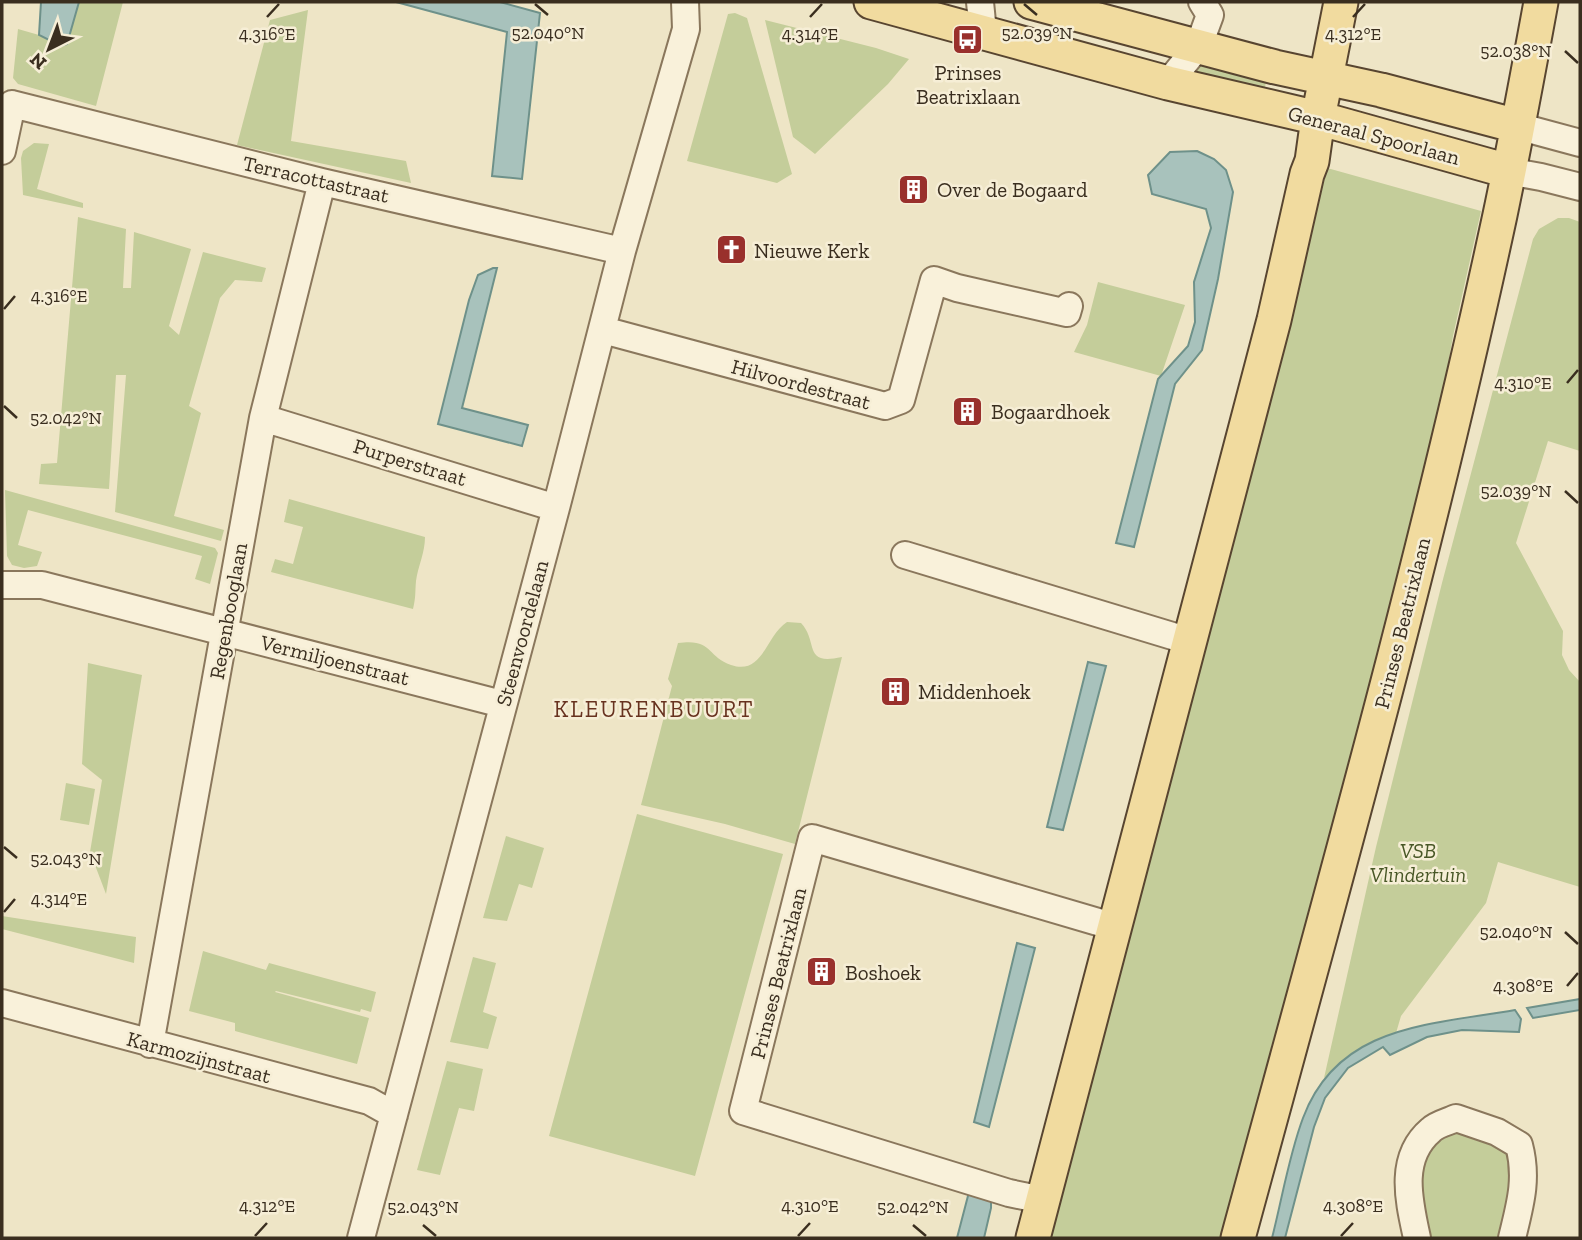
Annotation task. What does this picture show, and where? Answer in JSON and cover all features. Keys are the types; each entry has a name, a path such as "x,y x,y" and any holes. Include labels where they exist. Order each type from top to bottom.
{"main road":[{"name":"Generaal Spoorlaan","path":"871,2 981,17 1168,83 1318,118 1508,171"},
{"name":"Generaal Spoorlaan","path":"1031,2 1517,126"},
{"path":"1033,1238 1235,475 1292,249 1312,161 1341,2"},
{"name":"Prinses Beatrixlaan","path":"1238,1238 1366,765 1458,397 1508,171 1541,2"}],"street":[{"name":"Steenvoordelaan","path":"360,1238 556,508 622,251 686,29 685,2"},
{"name":"Steenvoordelaan","path":"686,29 699,13 703,2"},
{"path":"1168,83 1199,45 1210,15 1202,2"},
{"name":"Terracottastraat","path":"2,151 12,104 321,182 622,251"},
{"name":"Generaal Spoorlaan","path":"1517,126 1580,143"},
{"name":"Generaal Spoorlaan","path":"1508,171 1580,187"},
{"name":"Regenbooglaan","path":"150,1044 263,418 321,182"},
{"name":"Hilvoordestraat","path":"603,330 885,407 901,400 934,280 957,288 1067,313 1069,306"},
{"name":"Purperstraat","path":"263,418 556,508"},
{"path":"905,555 1189,641"},
{"name":"Vermiljoenstraat","path":"2,587 42,585 502,704"},
{"name":"Prinses Beatrixlaan","path":"1043,1200 1009,1193 744,1111 812,838 1115,927"},
{"name":"Karmozijnstraat","path":"2,1003 369,1101 394,1115"},
{"path":"1417,1238 1407,1190 1413,1152 1432,1128 1455,1118 1497,1132 1519,1145 1524,1165 1522,1197 1511,1238"}],"green space":[{"path":"79,2 123,2 96,106 18,84 13,78 18,29 39,35 61,46 67,44"},
{"path":"308,10 291,141 406,161 411,183 237,145 270,20"},
{"path":"735,13 747,18 792,174 777,183 687,161 728,14"},
{"path":"765,20 909,59 888,84 815,154 793,137"},
{"path":"1204,60 1267,76 1264,93 1190,73"},
{"path":"34,143 49,144 37,189 83,203 83,208 23,195 21,158 23,151"},
{"path":"1320,166 1481,211 1453,336 1436,435 1227,1238 1047,1238"},
{"path":"78,217 126,229 123,288 131,288 134,232 191,249 169,326 179,335 203,252 266,268 262,282 235,280 220,298 189,406 201,413 174,516 224,530 221,541 115,512 126,375 116,375 109,489 39,484 41,464 57,463"},
{"name":"VSB Vlindertuin","path":"1558,218 1580,222 1580,451 1548,441 1516,543 1563,631 1562,655 1569,670 1580,682 1580,887 1498,862 1486,903 1401,1016 1396,1033 1384,1037 1324,1078 1376,847 1442,583 1533,239 1539,229"},
{"path":"1098,282 1185,305 1161,376 1074,352 1087,325"},
{"path":"5,490 215,548 218,553 210,584 195,579 202,556 28,510 18,545 42,552 37,566 24,568 12,565 7,556"},
{"path":"289,499 425,537 413,609 271,572 275,559 293,564 303,527 284,522"},
{"path":"787,622 801,623 816,655 829,659 842,657 795,844 725,824 641,805 672,686 668,679 678,643 704,645 723,661 742,667 757,660"},
{"path":"88,663 142,675 106,894 90,852 102,780 82,764"},
{"path":"66,783 95,789 89,825 60,820"},
{"path":"637,814 783,854 695,1176 549,1136"},
{"path":"506,836 544,848 532,888 519,884 507,921 483,918"},
{"path":"2,916 136,937 134,963 2,929"},
{"path":"203,951 266,970 269,963 376,992 371,1012 361,1009 360,1012 275,992 369,1018 357,1064 235,1031 235,1023 189,1011"},
{"path":"473,957 496,963 483,1012 497,1017 488,1049 450,1042"},
{"path":"447,1061 483,1069 474,1111 459,1108 440,1175 417,1170"},
{"path":"1446,1129 1503,1144 1515,1159 1503,1238 1424,1238 1419,1159"}],"water":[{"path":"41,2 79,2 67,44 61,46 39,35"},
{"path":"396,2 500,2 540,13 522,179 492,176 507,32"},
{"path":"1197,151 1214,159 1226,170 1233,192 1202,350 1175,384 1134,547 1116,543 1158,379 1188,346 1195,322 1194,282 1211,228 1206,209 1152,194 1148,175 1170,152"},
{"path":"497,268 462,408 528,425 522,446 438,424 469,300 478,275"},
{"path":"1088,662 1106,666 1063,830 1047,827"},
{"path":"1017,943 1035,948 989,1127 974,1122"},
{"path":"1580,999 1580,1010 1533,1018 1527,1008"},
{"path":"1515,1010 1521,1019 1519,1032 1462,1030 1427,1037 1390,1055 1383,1047 1348,1068 1325,1098 1314,1127 1285,1238 1272,1238 1303,1118 1319,1087 1339,1064 1363,1046 1391,1034 1451,1020"},
{"path":"969,1192 991,1198 984,1238 957,1238"}],"place":[{"name":"Prinses Beatrixlaan","path":"968,40"},
{"name":"Over de Bogaard","path":"914,189"},
{"name":"Nieuwe Kerk","path":"731,250"},
{"name":"Bogaardhoek","path":"968,411"},
{"name":"Middenhoek","path":"895,691"},
{"name":"Boshoek","path":"822,972"}],"district":[{"name":"KLEURENBUURT","path":"654,709"}]}
